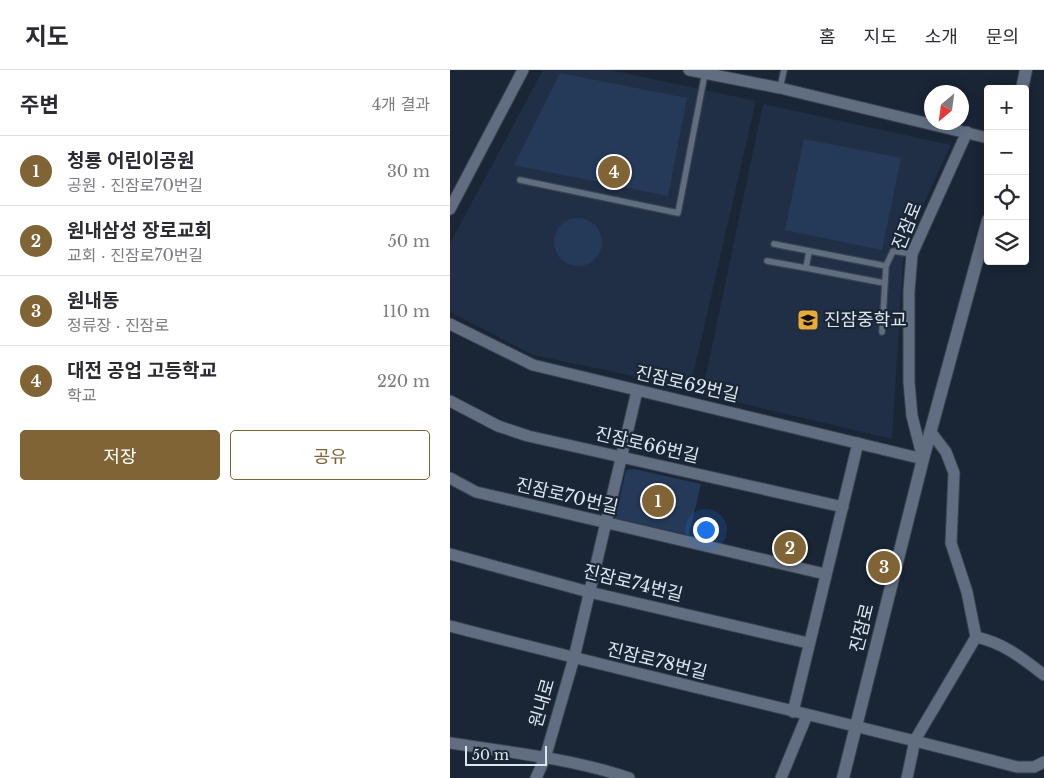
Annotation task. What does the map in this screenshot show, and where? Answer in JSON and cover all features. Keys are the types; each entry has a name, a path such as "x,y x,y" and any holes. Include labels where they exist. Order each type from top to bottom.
{"street":[{"path":"450,209 522,70"},
{"path":"689,70 780,88 984,137"},
{"path":"1023,85 1026,70"},
{"name":"진잠로","path":"923,458 912,416 909,382 909,291 912,254 967,132"},
{"name":"진잠로","path":"843,778 930,431 984,235"},
{"name":"진잠로62번길","path":"450,324 533,364 637,391 923,458"},
{"name":"원내로","path":"536,778 545,758 574,658 637,391"},
{"name":"진잠로66번길","path":"450,400 498,426 528,436 843,507"},
{"path":"907,778 914,740 976,636 967,592 951,543 954,474 946,452 930,431"},
{"path":"792,712 858,443"},
{"name":"진잠로70번길","path":"450,478 476,492 825,574"},
{"name":"진잠로74번길","path":"450,554 589,592 808,643"},
{"name":"진잠로78번길","path":"450,626 792,712 1017,766 1034,767 1044,762"},
{"path":"976,636 999,643 1044,675"},
{"path":"781,778 807,715"},
{"path":"450,743 545,758 615,773 629,778"}],"lane":[{"path":"780,88 784,70"},
{"path":"520,180 678,213 705,73"},
{"path":"774,244 886,266"},
{"path":"806,268 809,251"},
{"path":"882,332 886,266 893,251 912,254"},
{"path":"766,261 884,283"}],"shaded area":[{"path":"543,70 611,70 756,101 690,388 533,355 450,312 450,243"},
{"path":"560,73 687,98 668,196 514,165"},
{"name":"진잠중학교","path":"763,104 951,145 904,246 892,439 702,394"},
{"path":"804,139 901,158 882,250 785,230"},
{"path":"573,218 583,218 595,225 602,237 602,247 595,259 583,266 573,266 565,262 558,255 554,247 554,237 558,229 565,222"},
{"path":"634,469 701,484 689,535 615,518 626,470"}],"place":[{"name":"대전 공업 고등학교","path":"614,172"},
{"name":"진잠중학교","path":"808,320"},
{"name":"청룡 어린이공원","path":"658,501"},
{"name":"원내삼성 장로교회","path":"790,548"},
{"name":"원내동","path":"884,567"}]}
